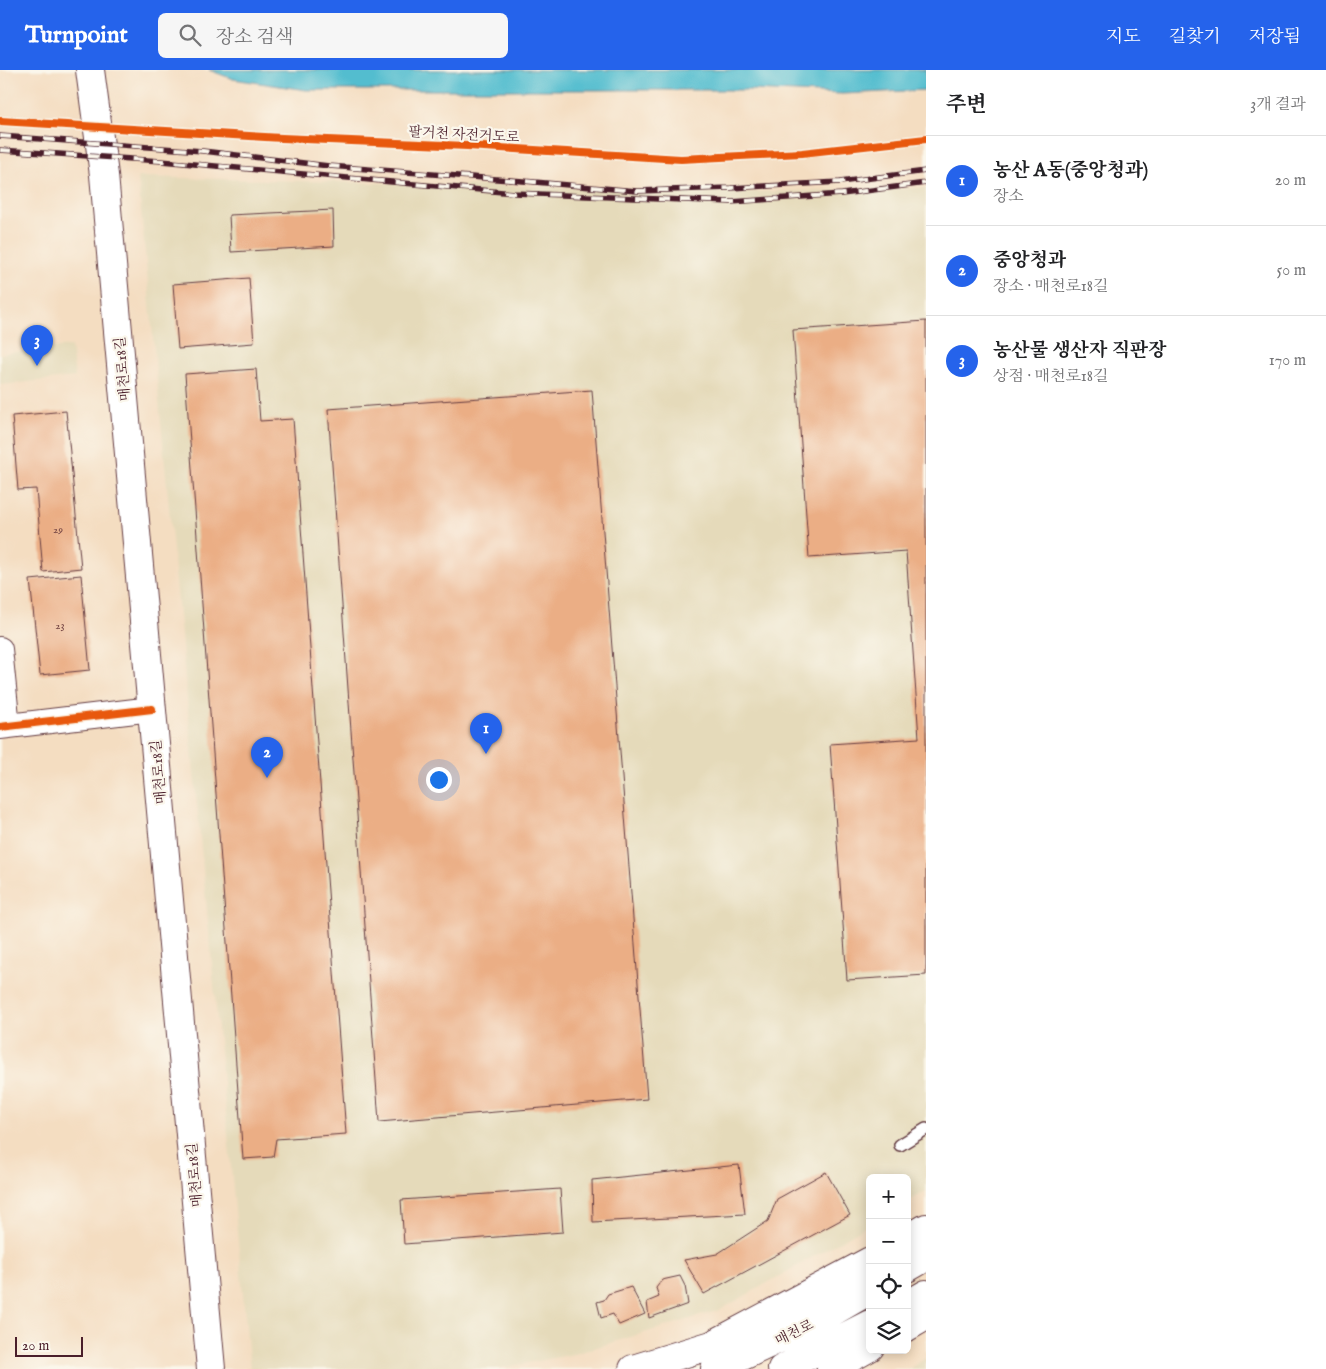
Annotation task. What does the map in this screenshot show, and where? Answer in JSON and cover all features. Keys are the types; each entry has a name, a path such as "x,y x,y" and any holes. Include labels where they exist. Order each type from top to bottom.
{"main road":[{"name":"매천로18길","path":"90,70 104,175 211,1369"},
{"path":"911,1237 926,1228"},
{"path":"911,1266 926,1257"},
{"path":"633,1369 712,1345 866,1263"},
{"name":"매천로","path":"715,1369 811,1324 866,1292"},
{"path":"911,1303 926,1294"},
{"path":"911,1324 926,1316"},
{"name":"매천로","path":"782,1369 866,1326"},
{"path":"831,1369 866,1349"}],"street":[{"path":"0,650 4,726 152,709"}],"lane":[{"path":"900,1146 926,1129"}],"shaded area":[{"path":"138,177 751,192 926,188 926,1191 911,1200 911,1174 866,1174 866,1226 720,1310 574,1354 496,1369 250,1369"},
{"path":"71,346 75,377 0,385 0,354"},
{"path":"926,1358 926,1369 907,1369 912,1367"}],"water":[{"path":"209,70 926,70 926,90 842,94 751,90 306,90 233,79"}],"building":[{"path":"333,210 334,246 231,252 229,215"},
{"path":"249,278 254,343 178,349 173,284"},
{"path":"926,321 926,975 847,980 830,744 919,738 906,551 809,558 793,330"},
{"path":"256,369 260,421 293,419 346,1134 276,1139 273,1157 243,1159 185,374"},
{"path":"592,390 647,1099 379,1122 328,409"},
{"path":"66,411 81,568 43,572 36,489 18,490 12,416"},
{"path":"81,575 90,670 40,675 30,580"},
{"path":"739,1165 745,1214 593,1222 592,1180"},
{"path":"826,1172 850,1215 704,1294 684,1260 717,1254 768,1221 777,1199"},
{"path":"560,1189 563,1232 404,1244 401,1200"},
{"path":"680,1276 685,1286 688,1304 649,1318 647,1302 659,1297 656,1288 662,1280"},
{"path":"631,1287 645,1314 619,1325 613,1314 601,1318 597,1302 604,1300 608,1294"}],"railway":[{"path":"0,136 203,151 329,166 637,191 840,182 926,171"},
{"path":"0,150 161,161 514,193 731,202 842,194 926,183"}],"cycle path":[{"name":"팔거천 자전거도로","path":"0,121 681,159 802,153 926,139"},
{"path":"0,727 152,709"}],"place":[{"name":"농산물 생산자 직판장","path":"37,366"},
{"name":"농산 A동(중앙청과)","path":"486,754"},
{"name":"중앙청과","path":"267,778"}]}
